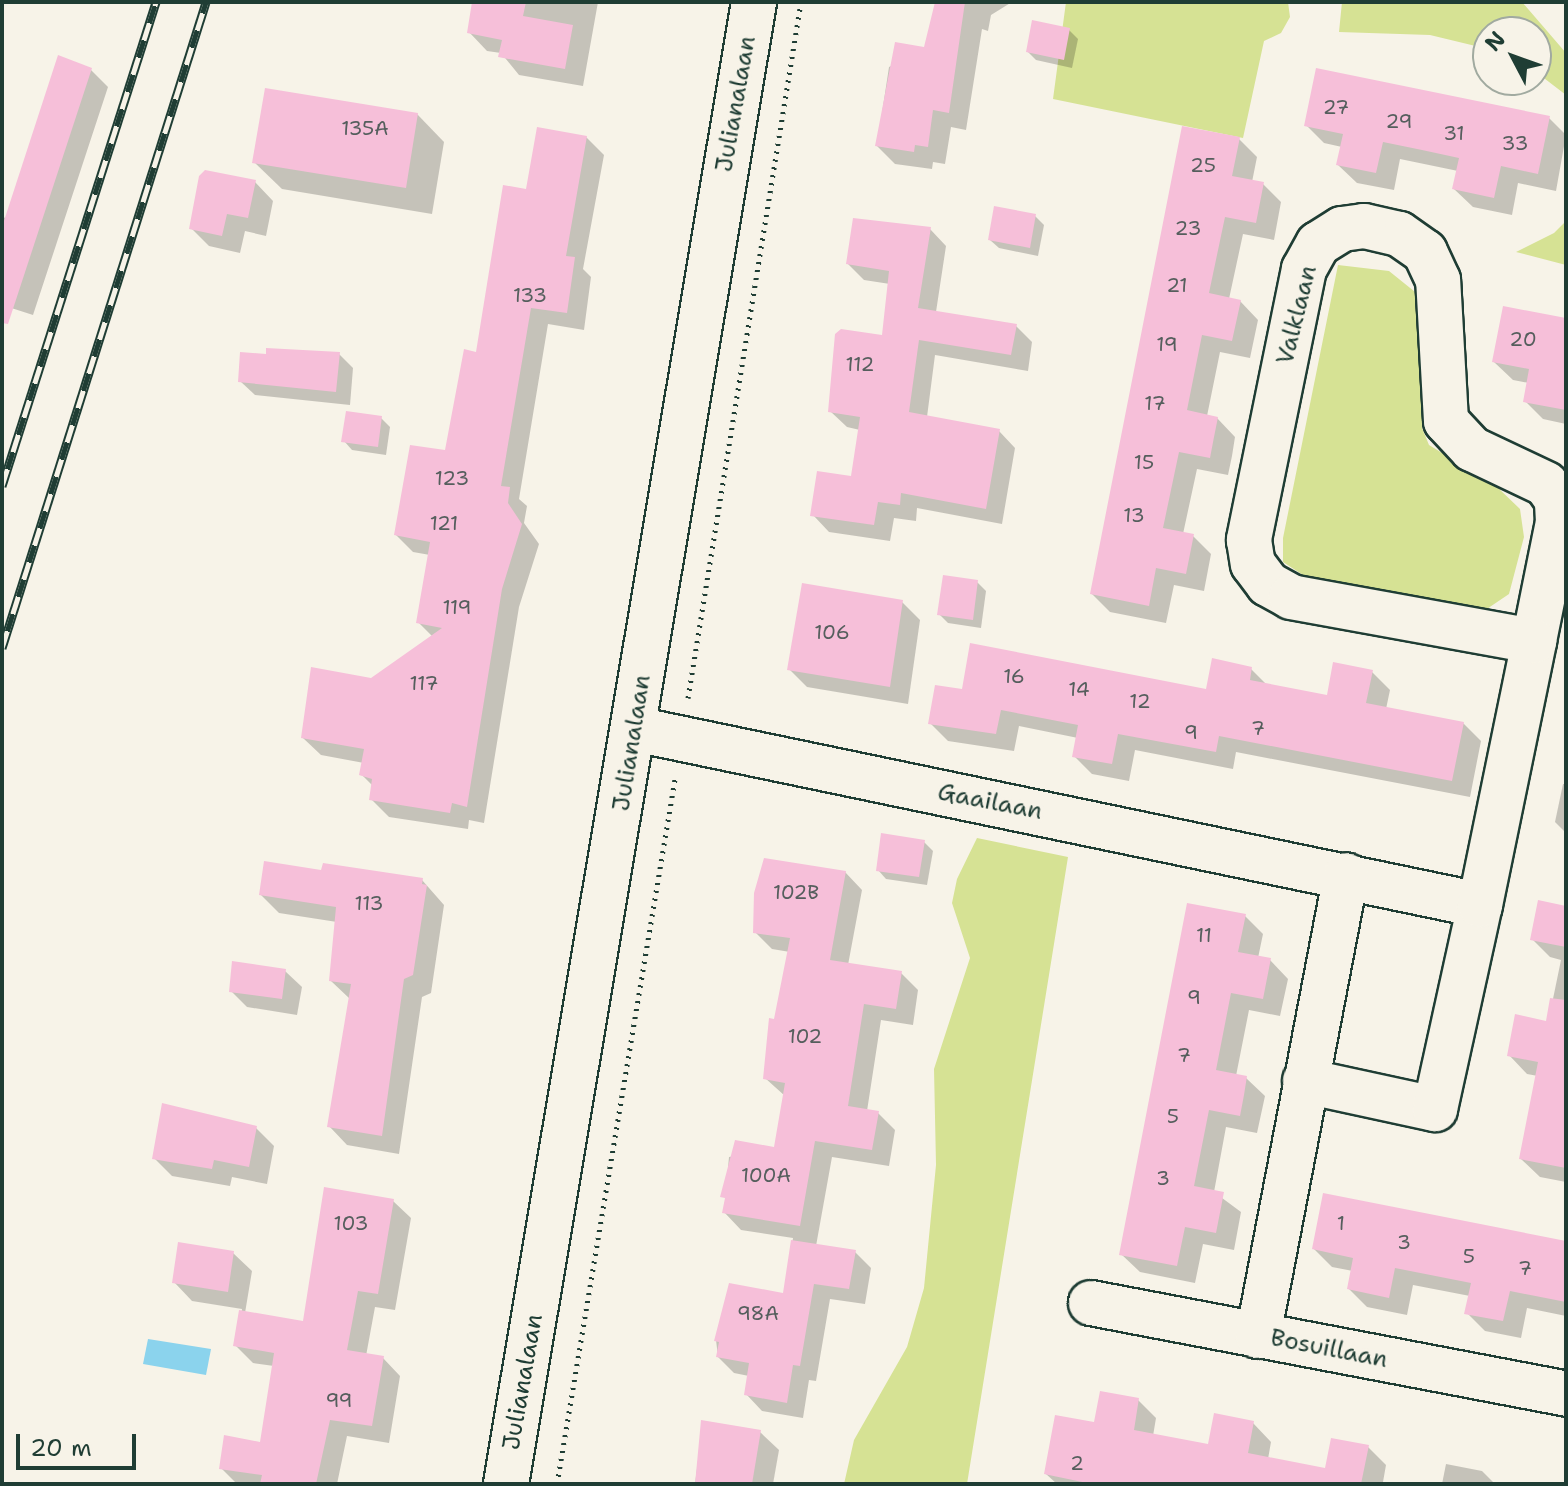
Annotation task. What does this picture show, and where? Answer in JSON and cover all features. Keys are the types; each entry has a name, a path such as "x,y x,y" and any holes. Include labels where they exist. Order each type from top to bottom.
{"street":[{"name":"Julianalaan","path":"506,1484 635,729 754,2"},
{"name":"Valklaan","path":"1480,905 1534,641 1558,522 1557,500 1546,484 1472,449 1446,421 1438,280 1425,252 1399,234 1364,226 1342,229 1318,244 1304,269 1249,540 1253,564 1268,584 1291,597 1534,641"},
{"name":"Gaailaan","path":"635,729 1480,905"},
{"path":"1258,1336 1346,875"},
{"path":"1305,1081 1435,1109 1480,905"},
{"name":"Bosuillaan","path":"1091,1303 1566,1394"}],"green space":[{"path":"1066,2 1288,2 1290,17 1281,33 1264,41 1243,138 1053,99"},
{"path":"1342,2 1522,2 1534,16 1472,16 1472,45 1430,35 1339,32"},
{"path":"1552,37 1566,53 1566,95 1552,84"},
{"path":"1566,221 1566,265 1516,252 1554,233"},
{"path":"1338,265 1389,271 1430,304 1422,428 1429,445 1495,485 1520,509 1524,537 1509,594 1475,617 1303,575 1283,562 1283,538"},
{"path":"977,838 1068,857 967,1484 844,1484 854,1440 907,1347 924,1288 936,1165 934,1069 970,958 952,903 957,879"}],"water":[{"path":"148,1339 211,1349 206,1375 143,1364"}],"building":[{"path":"472,2 526,2 523,16 573,25 565,69 498,57 502,40 467,33"},
{"path":"935,2 965,2 949,113 933,110 928,147 915,145 914,152 875,146 895,42 924,47"},
{"path":"1032,20 1070,28 1064,60 1026,52"},
{"path":"58,55 92,68 8,324 2,323 2,227"},
{"path":"1316,68 1550,116 1538,174 1501,166 1494,198 1452,189 1459,158 1422,150 1383,142 1376,173 1336,165 1343,134 1304,126"},
{"path":"265,88 418,113 406,188 252,163"},
{"path":"1182,126 1240,137 1232,176 1264,182 1256,223 1225,217 1209,293 1241,300 1232,341 1202,335 1187,410 1218,417 1210,458 1179,452 1163,528 1194,534 1186,574 1156,568 1149,606 1090,594"},
{"path":"537,127 587,136 566,256 575,257 567,313 531,308 501,486 510,487 508,503 522,524 502,589 467,807 452,803 450,813 369,800 372,779 359,775 364,749 301,738 311,667 371,678 442,628 416,623 430,542 394,535 410,445 445,450 464,349 476,352 503,185 526,189"},
{"path":"205,170 256,180 248,218 227,214 222,236 189,229 199,176"},
{"path":"994,206 1036,214 1030,248 988,240"},
{"path":"853,218 931,227 918,308 1017,324 1011,355 919,340 909,412 1000,429 986,509 901,493 900,505 878,502 874,525 810,516 817,471 851,476 860,417 828,412 835,334 841,329 882,335 889,271 846,264"},
{"path":"1503,306 1566,318 1566,410 1523,402 1529,369 1492,362"},
{"path":"266,348 340,352 336,392 238,382 240,352 266,354"},
{"path":"346,411 382,416 378,447 341,442"},
{"path":"943,575 978,580 973,620 937,615"},
{"path":"802,583 903,600 890,687 787,670"},
{"path":"970,643 1206,689 1212,658 1252,667 1250,680 1327,695 1333,662 1373,670 1366,703 1464,722 1452,781 1219,736 1216,752 1118,734 1112,764 1072,757 1078,725 1001,710 996,734 928,724 935,685 962,689"},
{"path":"881,833 925,840 919,877 876,871"},
{"path":"764,858 846,871 830,960 902,971 896,1009 864,1004 848,1106 879,1111 872,1150 815,1141 800,1226 722,1213 725,1198 720,1197 735,1140 774,1147 785,1083 763,1079 769,1018 774,1019 790,938 753,933 754,893"},
{"path":"264,861 321,870 323,863 423,878 422,884 427,885 413,975 404,979 382,1136 327,1127 351,984 329,981 336,907 259,895"},
{"path":"1538,900 1566,906 1566,947 1530,940"},
{"path":"1187,903 1246,914 1238,952 1271,958 1263,999 1231,993 1216,1070 1247,1076 1240,1116 1209,1110 1194,1186 1224,1192 1216,1233 1185,1227 1177,1266 1119,1255"},
{"path":"232,961 286,969 282,999 229,992"},
{"path":"1550,998 1566,1000 1566,1168 1519,1159 1538,1062 1507,1056 1515,1014 1546,1021"},
{"path":"162,1103 257,1126 249,1167 214,1160 212,1169 152,1159"},
{"path":"324,1187 394,1199 378,1294 358,1291 347,1350 384,1356 372,1426 330,1420 316,1484 260,1484 262,1475 219,1469 224,1435 260,1442 274,1353 233,1346 239,1310 303,1321"},
{"path":"1323,1193 1566,1241 1566,1302 1510,1291 1503,1321 1464,1314 1471,1283 1395,1268 1389,1298 1347,1289 1353,1258 1312,1249"},
{"path":"791,1240 856,1250 849,1289 814,1284 800,1366 793,1365 787,1403 744,1395 749,1363 716,1357 719,1342 714,1341 729,1283 783,1293"},
{"path":"178,1242 234,1251 228,1292 172,1283"},
{"path":"1100,1391 1139,1398 1134,1430 1208,1444 1214,1413 1254,1421 1248,1453 1325,1468 1331,1438 1369,1445 1361,1484 1092,1484 1044,1474 1055,1415 1094,1422"},
{"path":"701,1420 761,1430 752,1484 695,1484"}],"railway":[{"path":"2,486 156,2"},
{"path":"2,648 206,2"}]}
